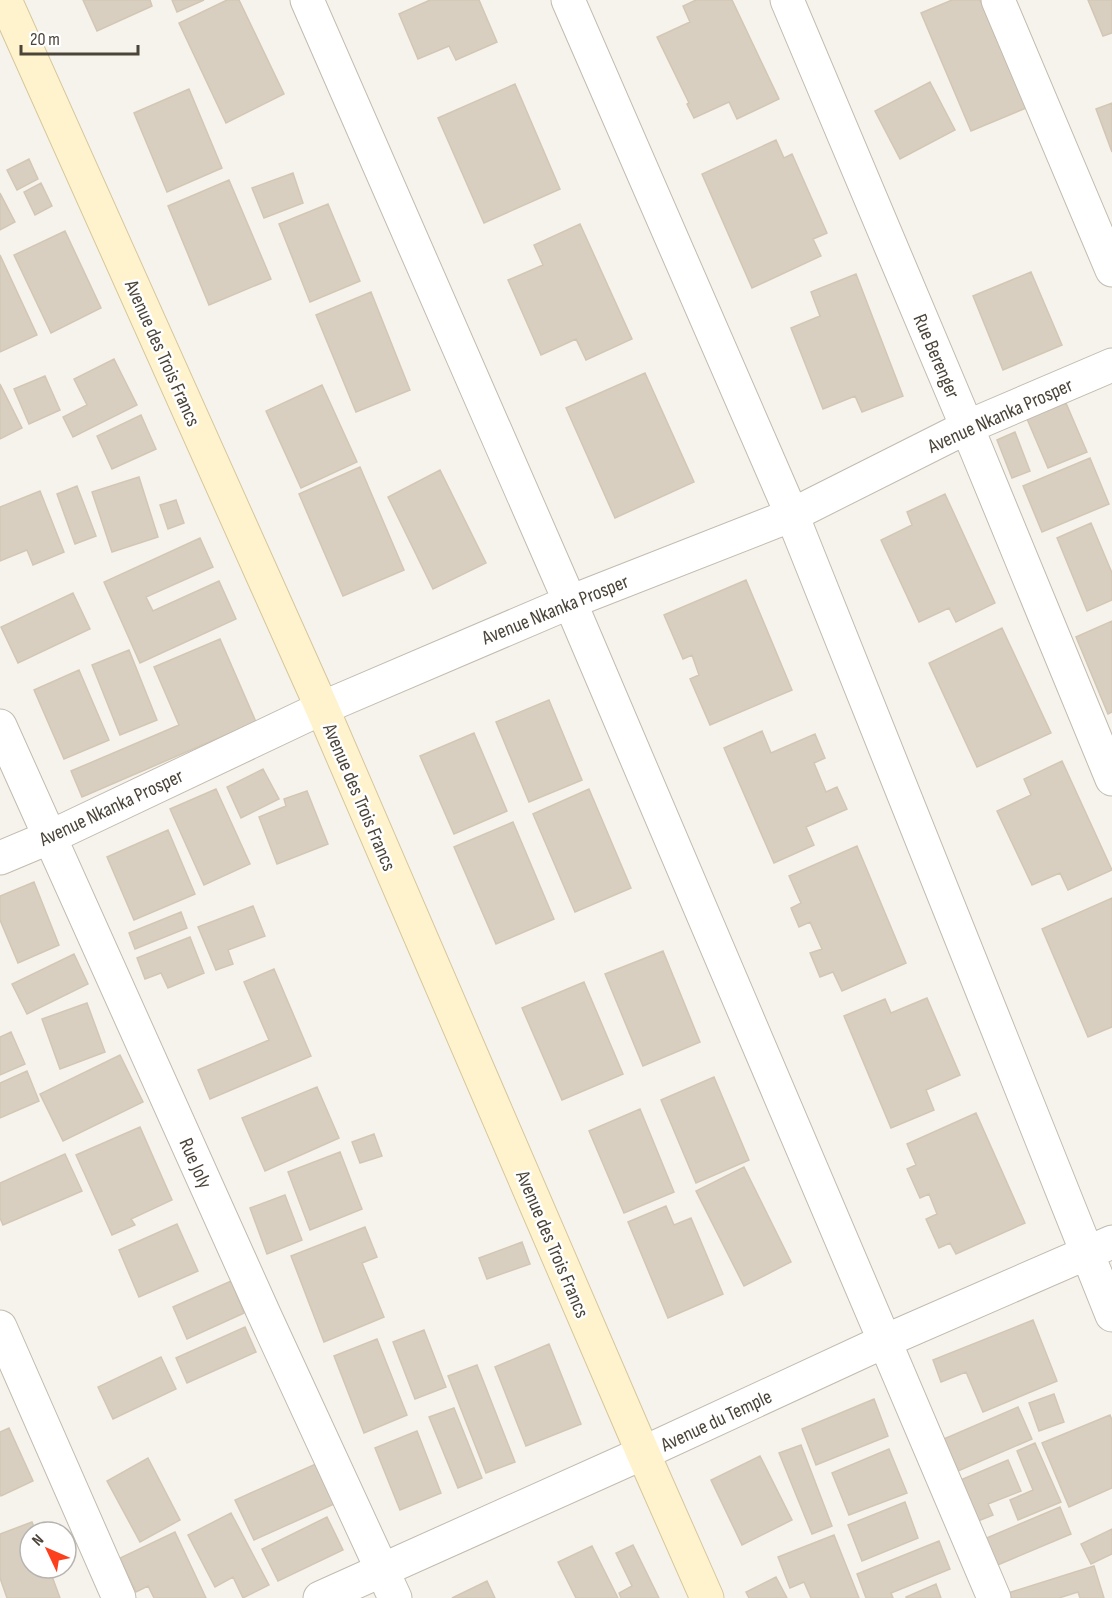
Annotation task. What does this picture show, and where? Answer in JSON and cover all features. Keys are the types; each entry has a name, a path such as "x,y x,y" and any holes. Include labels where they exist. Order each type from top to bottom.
{"street":[{"name":"Avenue des Trois Francs","path":"5,0 321,708 708,1598"},
{"path":"307,0 570,602 994,1598"},
{"path":"568,0 792,514 1099,1247 1112,1315"},
{"name":"Rue Berenger","path":"787,0 1112,779"},
{"path":"998,0 1112,270"},
{"name":"Avenue Nkanka Prosper","path":"0,858 50,837 321,708 570,602 792,514 967,428 1112,365"},
{"name":"Rue Joly","path":"0,726 259,1304 389,1584"},
{"name":"Avenue du Temple","path":"320,1598 389,1584 643,1453 885,1341 1099,1247"},
{"path":"0,1327 118,1598"}],"building":[{"path":"83,0 150,0 152,6 97,31"},
{"path":"172,0 204,0 177,12"},
{"path":"227,0 239,0 284,94 226,123 179,23"},
{"path":"430,0 479,0 497,42 456,60 449,46 418,59 399,14"},
{"path":"696,0 732,0 779,99 737,119 729,102 694,118 657,37 690,22 683,6"},
{"path":"952,0 980,0 1026,108 971,131 921,13"},
{"path":"1088,0 1112,0 1112,33 1103,36"},
{"path":"930,82 955,130 900,159 875,111"},
{"path":"515,84 560,189 484,223 438,118"},
{"path":"189,89 222,168 167,192 134,113"},
{"path":"1112,103 1112,152 1096,109"},
{"path":"776,140 784,158 792,154 827,233 813,239 821,256 752,288 702,174"},
{"path":"29,159 38,179 17,190 7,170"},
{"path":"293,173 303,203 264,218 252,188"},
{"path":"229,180 271,279 209,305 168,206"},
{"path":"41,183 52,206 35,215 24,192"},
{"path":"0,193 15,222 0,230"},
{"path":"328,204 360,281 310,302 279,224"},
{"path":"580,224 632,339 586,360 576,339 541,355 508,280 543,265 534,245"},
{"path":"65,231 101,308 51,333 14,255"},
{"path":"0,255 37,335 0,352"},
{"path":"1031,272 1062,345 1003,370 973,296"},
{"path":"856,274 903,396 862,412 855,396 823,409 791,328 820,316 811,292"},
{"path":"371,292 410,390 356,412 316,315"},
{"path":"114,359 137,405 73,437 63,417 87,405 74,379"},
{"path":"645,373 694,482 615,518 566,408"},
{"path":"45,376 60,410 29,424 14,389"},
{"path":"0,384 22,428 0,439"},
{"path":"322,385 357,462 301,488 266,411"},
{"path":"1066,403 1087,452 1048,468 1027,419"},
{"path":"141,415 156,449 112,469 97,436"},
{"path":"1015,432 1030,471 1012,478 997,440"},
{"path":"1090,458 1109,504 1042,532 1023,486"},
{"path":"360,467 404,570 343,596 299,494"},
{"path":"440,470 486,563 433,589 388,497"},
{"path":"139,477 158,537 112,552 92,492"},
{"path":"77,486 96,536 75,544 57,494"},
{"path":"40,491 64,552 33,565 27,550 0,561 0,507"},
{"path":"945,494 995,603 956,622 949,608 919,622 881,540 912,525 907,512"},
{"path":"176,500 184,523 168,529 160,505"},
{"path":"1091,523 1112,573 1112,600 1087,611 1057,538"},
{"path":"200,538 213,567 146,597 153,611 219,581 236,619 140,663 104,582"},
{"path":"746,580 792,690 710,725 690,679 699,675 692,655 683,659 664,615"},
{"path":"73,593 90,629 18,663 1,627"},
{"path":"1112,621 1112,712 1108,714 1076,637"},
{"path":"1002,628 1051,733 977,767 929,663"},
{"path":"220,639 256,722 82,797 71,771 179,725 154,667"},
{"path":"129,650 157,720 120,735 92,665"},
{"path":"79,670 109,740 64,759 34,690"},
{"path":"549,700 582,780 529,802 496,722"},
{"path":"762,731 771,753 815,734 825,758 814,763 826,792 837,787 847,809 806,827 814,845 774,863 724,748"},
{"path":"474,733 507,811 454,834 420,756"},
{"path":"1062,761 1112,870 1068,890 1060,873 1032,885 997,811 1031,795 1024,779"},
{"path":"263,769 279,799 241,818 227,787"},
{"path":"216,789 250,864 204,885 170,809"},
{"path":"589,789 631,888 575,912 533,814"},
{"path":"307,791 328,844 277,864 259,817 286,806 284,799"},
{"path":"513,822 554,919 496,944 454,847"},
{"path":"168,830 195,894 134,920 107,857"},
{"path":"857,846 906,963 842,991 833,972 820,977 810,953 822,949 810,922 799,927 791,908 801,903 789,876"},
{"path":"34,882 59,945 18,963 0,920 0,896"},
{"path":"1112,898 1112,1027 1088,1037 1042,929"},
{"path":"253,906 265,936 228,950 233,964 216,970 198,927"},
{"path":"181,912 187,928 135,949 129,933"},
{"path":"190,937 204,973 168,988 161,973 145,979 137,958"},
{"path":"663,951 700,1042 643,1066 605,974"},
{"path":"74,954 88,984 27,1014 12,984"},
{"path":"274,969 311,1056 210,1099 198,1070 269,1040 244,982"},
{"path":"584,982 623,1074 562,1100 522,1008"},
{"path":"927,998 960,1075 926,1090 934,1110 891,1128 844,1016 885,999 891,1013"},
{"path":"87,1003 105,1052 60,1069 42,1019"},
{"path":"11,1032 25,1064 0,1075 0,1037"},
{"path":"120,1055 143,1102 63,1141 40,1094"},
{"path":"27,1071 39,1101 0,1118 0,1083"},
{"path":"714,1077 749,1160 696,1183 661,1100"},
{"path":"317,1087 339,1138 265,1171 242,1118"},
{"path":"640,1109 674,1192 624,1213 589,1131"},
{"path":"976,1113 1025,1223 956,1254 950,1243 939,1248 926,1219 937,1214 929,1194 920,1198 907,1169 916,1165 907,1144"},
{"path":"140,1127 172,1200 131,1219 135,1225 112,1235 76,1155"},
{"path":"374,1134 382,1156 360,1163 352,1142"},
{"path":"340,1152 362,1209 310,1230 288,1172"},
{"path":"65,1154 82,1191 3,1225 0,1218 0,1183"},
{"path":"744,1167 791,1262 744,1286 696,1191"},
{"path":"285,1195 302,1240 267,1254 250,1208"},
{"path":"666,1206 674,1225 691,1218 723,1294 668,1318 628,1222"},
{"path":"177,1224 198,1271 139,1297 119,1250"},
{"path":"365,1227 377,1257 362,1263 384,1317 324,1342 291,1256"},
{"path":"522,1242 530,1264 487,1279 479,1258"},
{"path":"231,1281 244,1313 187,1339 173,1307"},
{"path":"1033,1320 1057,1381 983,1412 966,1372 941,1382 933,1360"},
{"path":"245,1327 256,1352 187,1383 176,1358"},
{"path":"424,1330 446,1387 415,1399 393,1342"},
{"path":"377,1339 407,1415 364,1433 334,1356"},
{"path":"549,1344 581,1424 526,1446 495,1367"},
{"path":"161,1357 176,1389 113,1419 98,1387"},
{"path":"477,1365 515,1462 486,1473 448,1376"},
{"path":"1054,1394 1064,1422 1039,1431 1029,1403"},
{"path":"874,1399 888,1436 816,1465 802,1429"},
{"path":"1018,1407 1032,1439 958,1471 944,1439"},
{"path":"454,1408 482,1478 458,1488 429,1417"},
{"path":"1110,1415 1112,1420 1112,1488 1069,1507 1042,1443"},
{"path":"9,1428 33,1481 1,1496 0,1432"},
{"path":"417,1431 441,1493 400,1510 375,1448"},
{"path":"1035,1443 1061,1502 1018,1520 1010,1500 1033,1490 1017,1451"},
{"path":"801,1445 832,1526 812,1534 779,1453"},
{"path":"889,1449 907,1493 849,1515 832,1473"},
{"path":"760,1456 792,1520 742,1545 711,1480"},
{"path":"148,1458 180,1520 140,1542 107,1481"},
{"path":"327,1459 345,1499 254,1540 235,1500"},
{"path":"1008,1460 1021,1491 988,1504 993,1515 973,1523 956,1482"},
{"path":"905,1502 918,1538 862,1561 848,1525"},
{"path":"1060,1507 1071,1534 993,1567 982,1540"},
{"path":"231,1513 269,1585 243,1598 233,1577 215,1587 188,1535"},
{"path":"327,1517 343,1550 278,1581 262,1549"},
{"path":"18,1527 18,1580 53,1580 60,1598 7,1598 0,1578 0,1534"},
{"path":"1112,1529 1112,1554 1091,1564 1081,1544"},
{"path":"175,1532 206,1598 154,1598 148,1586 136,1592 120,1558"},
{"path":"834,1535 859,1598 811,1598 804,1582 790,1588 778,1557"},
{"path":"939,1541 950,1569 891,1593 893,1598 866,1598 857,1574"},
{"path":"633,1545 659,1598 621,1598 619,1593 632,1586 616,1553"},
{"path":"592,1546 618,1598 576,1598 558,1562"},
{"path":"1094,1566 1104,1598 1080,1598 1078,1592 1059,1598 1009,1598 1008,1593"},
{"path":"776,1577 787,1598 749,1598 746,1592"},
{"path":"487,1581 495,1598 452,1598"},
{"path":"936,1584 941,1598 906,1598 906,1597"}]}
